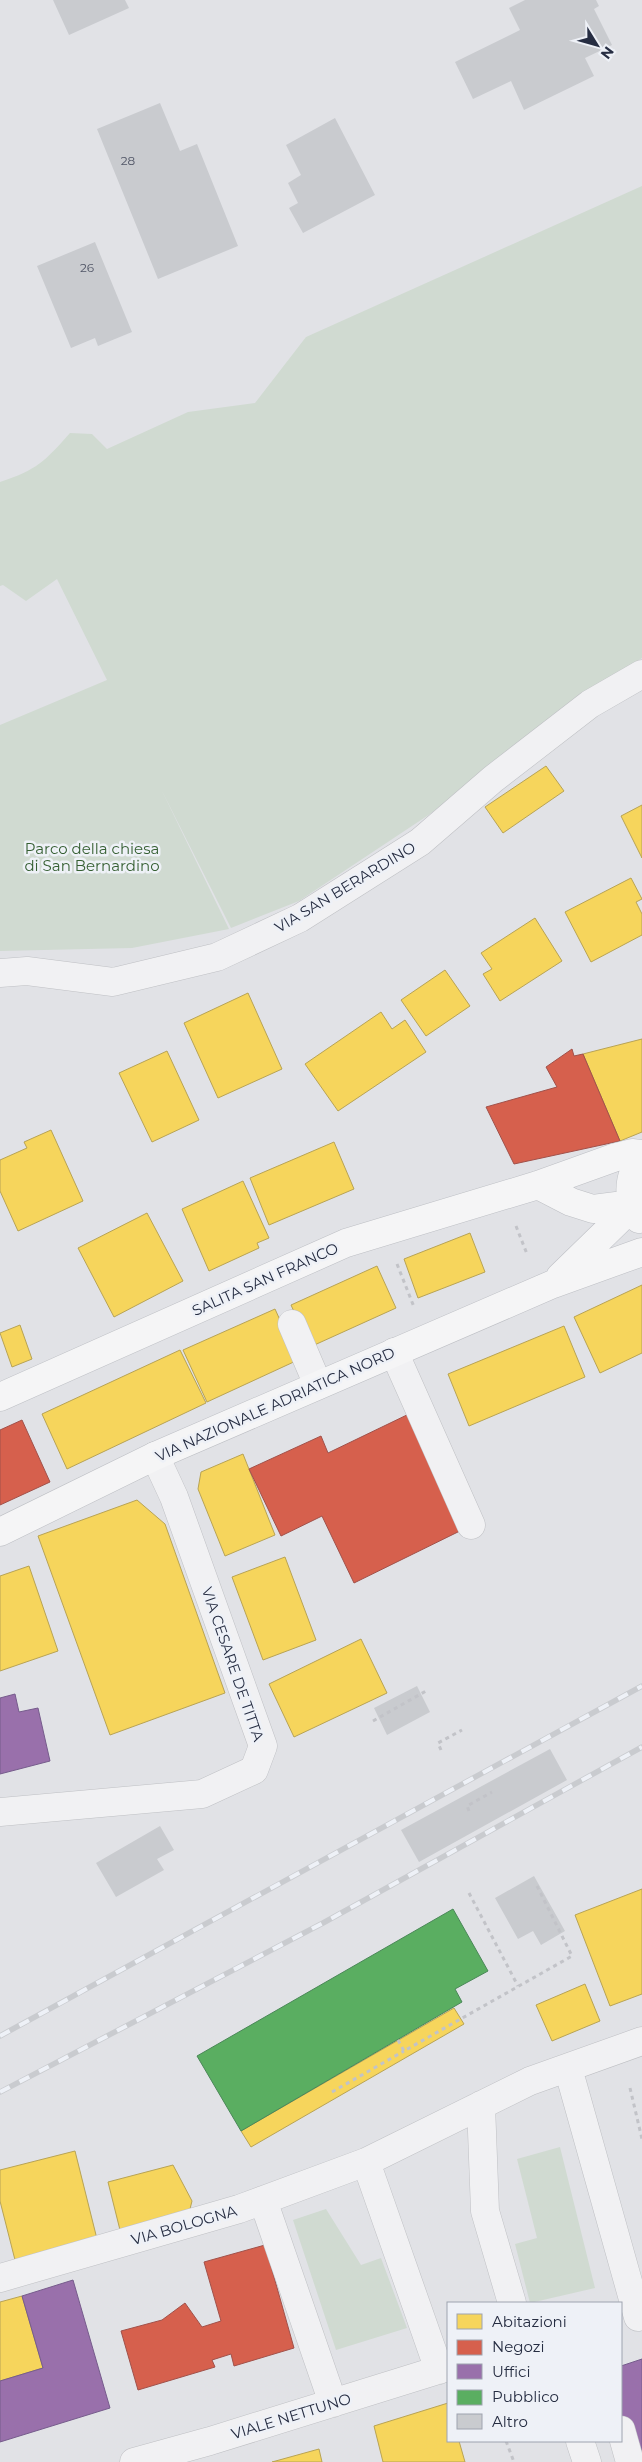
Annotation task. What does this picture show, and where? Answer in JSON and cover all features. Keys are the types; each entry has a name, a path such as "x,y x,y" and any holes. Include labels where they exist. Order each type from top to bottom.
{"main road":[{"name":"SALITA SAN FRANCO","path":"0,1397 346,1243 538,1185 616,1157 632,1153 642,1154"},
{"path":"538,1185 571,1202 593,1209 635,1211 630,1191 632,1177 642,1161"},
{"name":"VIA NAZIONALE ADRIATICA NORD","path":"553,1284 635,1211"},
{"name":"VIA NAZIONALE ADRIATICA NORD","path":"0,1532 155,1456 553,1284 642,1252"}],"street":[{"name":"VIA SAN BERARDINO","path":"0,973 27,971 113,982 225,953 300,918 420,842 494,779 590,704 642,674"},
{"path":"292,1324 318,1385"},
{"path":"394,1352 471,1525"},
{"name":"VIA CESARE DE TITTA","path":"0,1812 202,1794 254,1770 263,1746 174,1497 155,1456"},
{"path":"512,2302 485,2211 481,2105 530,2081 642,2041"},
{"path":"568,2068 634,2318"},
{"name":"VIA BOLOGNA","path":"0,2278 263,2200 366,2162 481,2105"},
{"path":"366,2162 444,2368"},
{"path":"263,2200 333,2403"},
{"name":"VIALE NETTUNO","path":"134,2462 213,2452 333,2403 444,2368"},
{"path":"622,2434 630,2462"},
{"path":"580,2442 587,2462"}],"path":[{"path":"518,1234 527,1254"},
{"path":"394,1256 416,1312"},
{"path":"373,1722 426,1691"},
{"path":"442,1750 438,1743 462,1730"},
{"path":"470,1811 467,1806 492,1792"},
{"path":"332,2092 572,1956 537,1886"},
{"path":"469,1893 518,1986"},
{"path":"398,2040 404,2051"},
{"path":"630,2088 642,2139"},
{"path":"506,2442 514,2462"}],"green space":[{"name":"Parco della chiesa di San Bernardino","path":"642,186 642,658 623,670 430,814 299,901 231,928 162,791 229,929 132,948 0,951 0,725 107,680 57,579 26,601 3,585 0,586 0,482 13,478 40,464 70,433 92,434 107,449 188,412 255,403 306,337"},
{"path":"560,2147 595,2288 530,2302 515,2244 537,2238 517,2159"},
{"path":"326,2209 361,2265 381,2258 407,2328 336,2350 293,2220"}],"building: Abitazioni":[{"path":"546,766 564,791 503,833 485,807"},
{"path":"642,805 642,858 621,816"},
{"path":"631,878 642,899 636,902 642,914 642,935 591,962 565,912"},
{"path":"535,918 562,961 500,1001 483,974 492,969 481,953"},
{"path":"445,970 470,1006 426,1036 401,1000"},
{"path":"248,993 282,1069 218,1098 184,1023"},
{"path":"381,1012 392,1029 405,1020 426,1052 338,1111 305,1064"},
{"path":"642,1039 642,1132 620,1141 583,1054"},
{"path":"167,1051 199,1120 152,1142 119,1073"},
{"path":"51,1130 83,1201 18,1231 0,1191 0,1160 27,1148 24,1142"},
{"path":"334,1142 354,1189 269,1225 250,1178"},
{"path":"243,1181 269,1238 257,1243 259,1248 209,1271 182,1209"},
{"path":"147,1213 183,1281 114,1317 78,1248"},
{"path":"470,1233 485,1272 418,1298 404,1259"},
{"path":"377,1266 396,1308 310,1347 291,1305"},
{"path":"642,1285 642,1353 600,1373 574,1317"},
{"path":"275,1309 298,1360 207,1402 183,1350"},
{"path":"20,1325 32,1359 12,1367 0,1333"},
{"path":"564,1326 585,1377 469,1426 448,1374"},
{"path":"180,1350 206,1403 67,1469 42,1414"},
{"path":"243,1454 275,1535 225,1556 198,1489 201,1472"},
{"path":"137,1500 165,1524 225,1693 110,1735 38,1536"},
{"path":"285,1557 316,1640 263,1660 232,1577"},
{"path":"29,1566 58,1651 0,1671 0,1576"},
{"path":"361,1639 387,1693 294,1737 269,1684"},
{"path":"642,1889 642,1994 610,2006 575,1915"},
{"path":"585,1984 600,2021 552,2041 536,2005"},
{"path":"454,2008 464,2024 251,2147 241,2131"},
{"path":"75,2151 97,2239 15,2260 0,2201 0,2170"},
{"path":"173,2165 192,2201 189,2213 121,2234 108,2182"},
{"path":"22,2296 43,2368 0,2381 0,2302"},
{"path":"447,2403 447,2442 459,2442 465,2462 383,2462 374,2426"},
{"path":"319,2449 322,2462 272,2462"}],"building: Negozi":[{"path":"572,1049 574,1056 583,1054 620,1141 514,1164 486,1107 557,1087 546,1067"},
{"path":"411,1413 466,1528 354,1583 322,1516 281,1536 249,1469 321,1436 328,1453"},
{"path":"22,1420 50,1482 0,1505 0,1430"},
{"path":"265,2245 294,2348 234,2366 231,2354 212,2360 215,2367 138,2390 121,2331 162,2320 185,2303 202,2327 221,2321 204,2262"}],"building: Uffici":[{"path":"15,1694 19,1712 38,1708 50,1761 0,1774 0,1698"},
{"path":"73,2280 110,2408 0,2442 0,2381 43,2368 22,2296"},
{"path":"642,2359 642,2462 622,2419 622,2366"}],"building: Pubblico":[{"path":"453,1909 488,1971 455,1989 462,2002 241,2131 197,2056"}],"building: Altro":[{"path":"53,0 125,0 129,8 69,35"},
{"path":"525,0 596,0 599,6 594,9 612,45 585,58 594,76 524,110 511,81 473,99 455,62 520,30 509,8"},
{"path":"160,103 180,151 197,144 238,246 158,279 97,129"},
{"path":"335,118 375,195 303,233 289,208 298,203 288,183 301,175 286,145"},
{"path":"95,242 132,332 98,346 95,338 71,348 37,266"},
{"path":"417,1686 430,1712 387,1735 374,1708"},
{"path":"550,1749 567,1780 419,1862 401,1830"},
{"path":"160,1826 174,1850 157,1859 164,1870 116,1897 96,1863"},
{"path":"534,1876 565,1931 541,1945 533,1931 518,1939 495,1898"}],"railway":[{"path":"0,2036 642,1686"},
{"path":"0,2092 323,1923 642,1747"}]}
